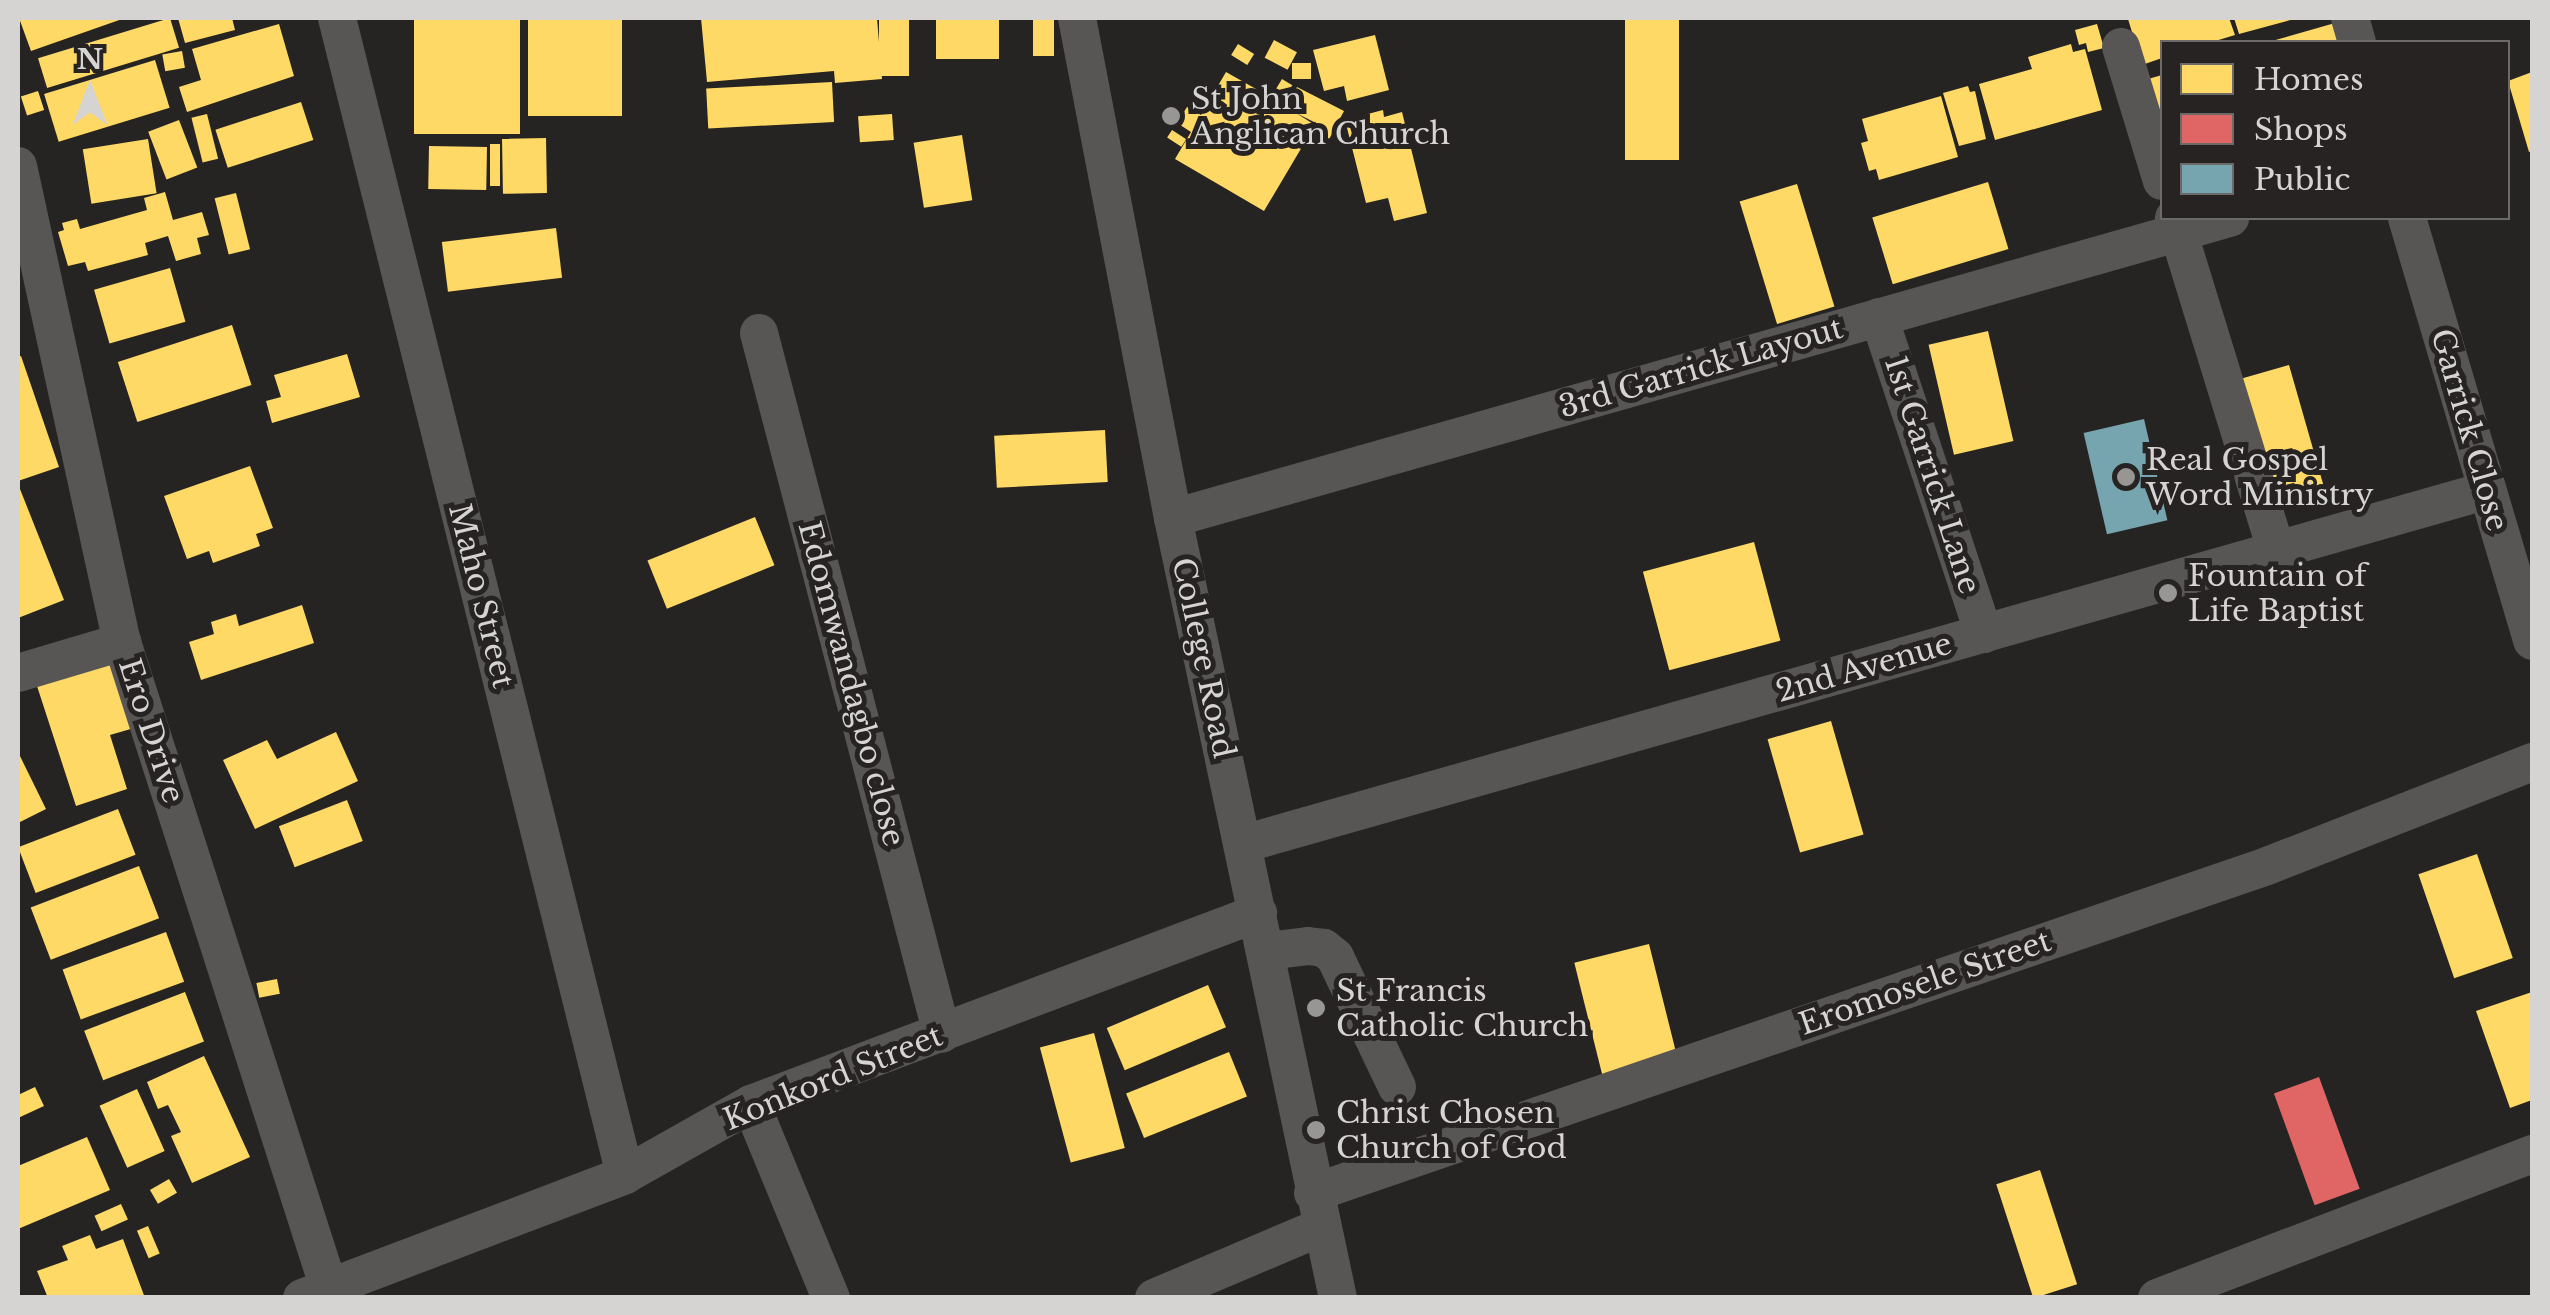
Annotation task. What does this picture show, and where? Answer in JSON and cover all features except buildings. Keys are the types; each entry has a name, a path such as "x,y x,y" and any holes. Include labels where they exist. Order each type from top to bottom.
{"street":[{"name":"Maho Street","path":"338,18 625,1175"},
{"name":"College Road","path":"1077,18 1173,518 1338,1298"},
{"path":"2121,47 2160,174"},
{"name":"Ero Drive","path":"18,166 32,290 122,642 315,1291"},
{"name":"3rd Garrick Layout","path":"1173,518 1879,317 2176,225 2215,220"},
{"name":"Garrick Close","path":"2408,220 2532,641"},
{"path":"2176,225 2276,550"},
{"name":"1st Garrick Lane","path":"1879,317 1984,634"},
{"name":"Edomwandagbo close","path":"759,334 942,1034"},
{"name":"2nd Avenue","path":"1243,844 2486,491"},
{"path":"18,673 122,642"},
{"name":"Eromosele Street","path":"1154,1298 1317,1210 2267,866 2532,762"},
{"name":"Konkord Street","path":"315,1291 625,1175 751,1104 1258,913"},
{"path":"1266,952 1308,946 1324,948 1335,958 1396,1087"},
{"path":"751,1104 831,1298"},
{"path":"2157,1298 2532,1154"}],"place":[{"name":"St John Anglican Church","path":"1171,116"},
{"name":"Real Gospel Word Ministry","path":"2126,477"},
{"name":"Fountain of Life Baptist","path":"2168,593"},
{"name":"St Francis Catholic Church","path":"1316,1008"},
{"name":"Christ Chosen Church of God","path":"1316,1130"}]}
